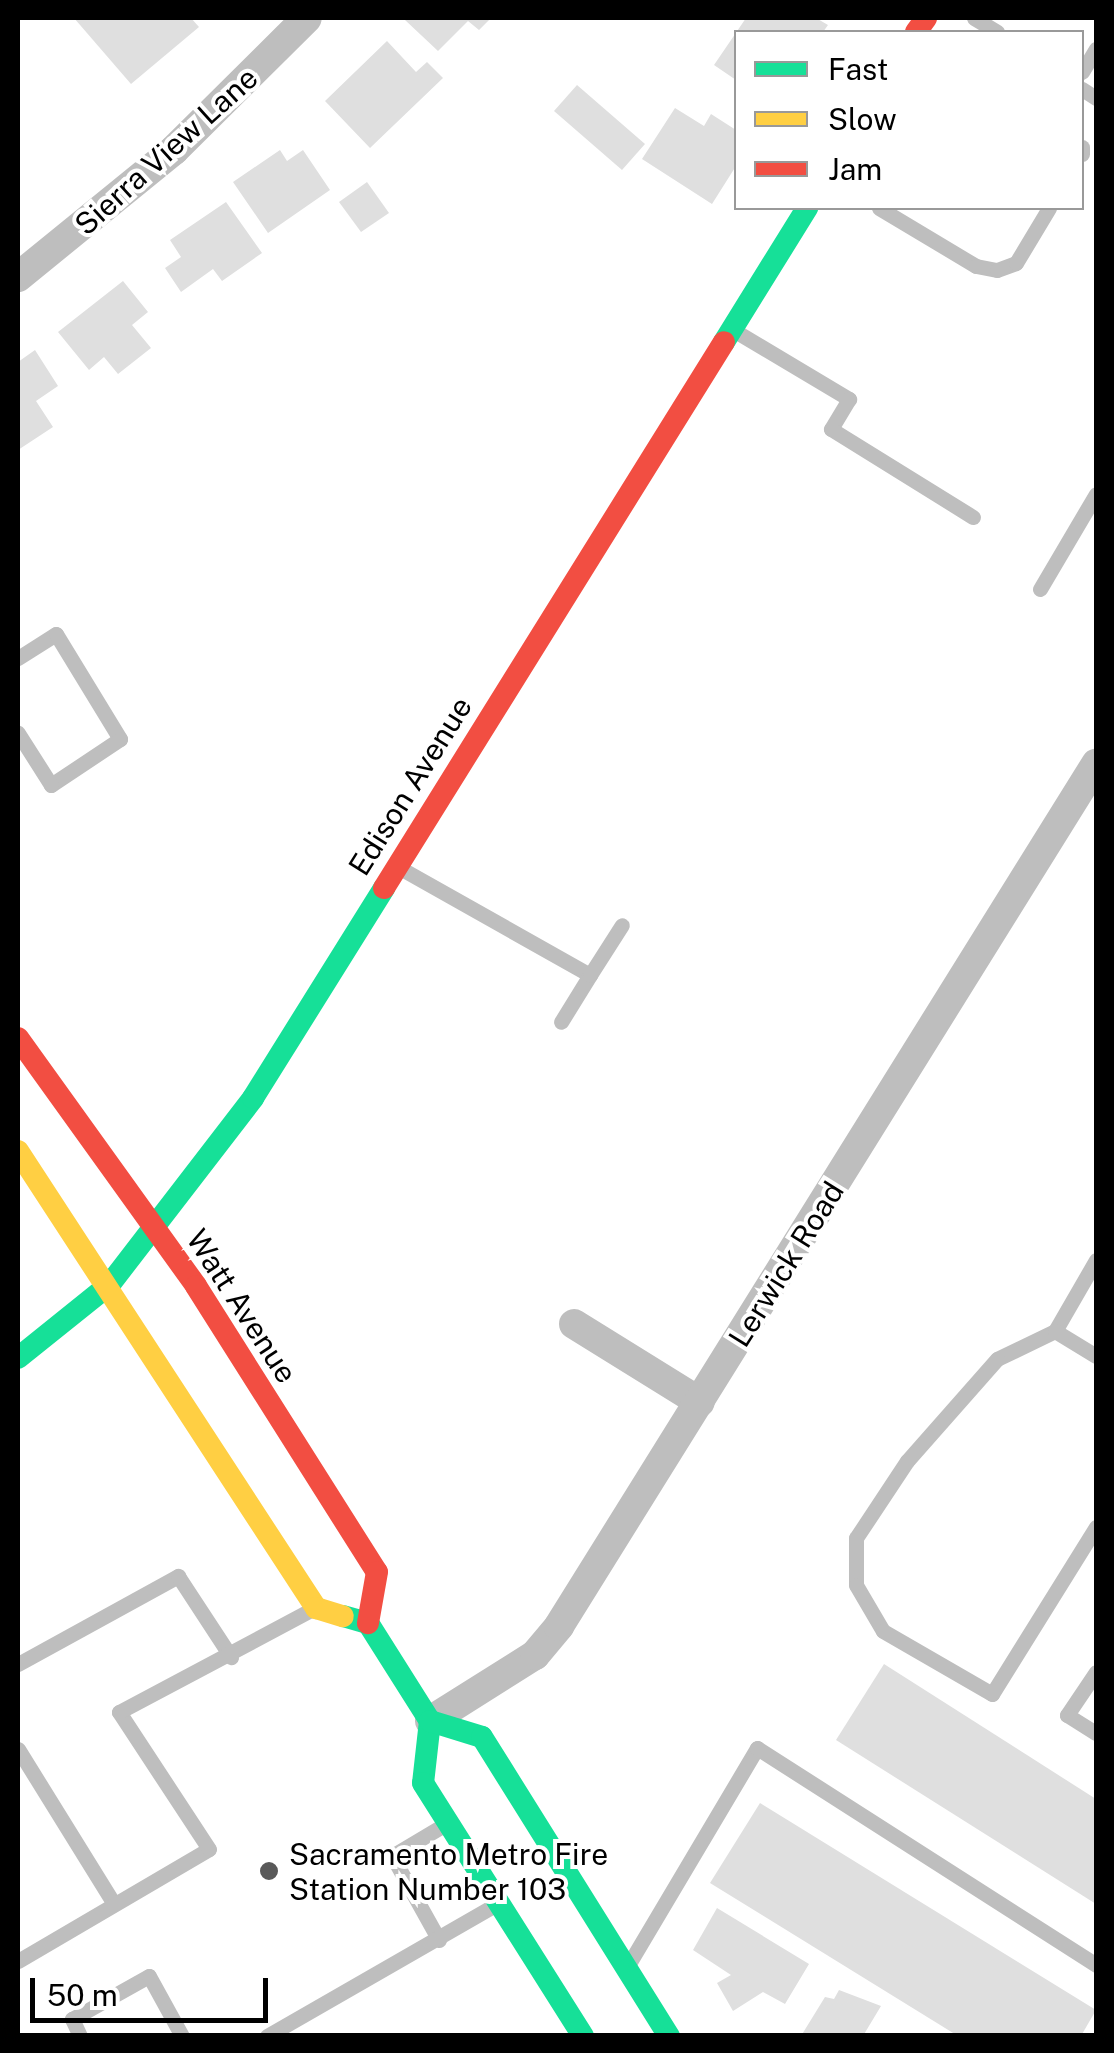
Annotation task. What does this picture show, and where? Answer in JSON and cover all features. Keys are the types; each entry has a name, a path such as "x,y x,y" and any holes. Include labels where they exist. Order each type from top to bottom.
{"main road":[{"name":"Edison Avenue","path":"18,1358 110,1284 156,1230 253,1098 807,210"},
{"name":"Watt Avenue","path":"18,1038 156,1230 376,1572 368,1624"},
{"path":"18,1151 110,1284 316,1608 368,1624 430,1721 423,1783 583,2036"},
{"path":"430,1721 482,1737 670,2036"}],"street":[{"name":"Sierra View Lane","path":"18,277 174,150 308,18"},
{"name":"Lerwick Road","path":"430,1721 535,1654 559,1626 1096,764"},
{"path":"574,1324 700,1402"}],"lane":[{"path":"882,210 976,266 996,270 1016,263 1048,210"},
{"path":"731,329 849,399 831,430 973,517"},
{"path":"1040,588 1091,515 1096,494"},
{"path":"18,658 56,634 120,739 51,785 18,733"},
{"path":"396,866 590,975"},
{"path":"561,1022 622,925"},
{"path":"1096,1260 1055,1330 997,1359 930,1432 856,1538 856,1585 883,1631 992,1694 1096,1527"},
{"path":"1055,1330 1096,1356"},
{"path":"18,1664 178,1576 230,1657"},
{"path":"18,1961 209,1849 118,1712 230,1657 316,1608"},
{"path":"1096,1672 1067,1715 1096,1733"},
{"path":"626,1969 757,1748 1096,1964"},
{"path":"18,1749 114,1904"},
{"path":"439,1940 392,1856 448,1823"},
{"path":"266,2036 499,1903"},
{"path":"80,2036 72,2020 150,1976 182,2036"}],"building":[{"path":"74,18 191,18 199,27 131,84"},
{"path":"491,18 479,30 468,21 438,51 405,20"},
{"path":"746,18 816,18 828,25 824,30 737,30"},
{"path":"734,36 734,79 714,65"},
{"path":"387,41 416,72 427,62 443,78 370,148 325,101"},
{"path":"577,85 645,144 622,170 554,111"},
{"path":"675,108 704,126 711,114 734,129 734,169 712,204 642,159"},
{"path":"280,150 287,161 303,150 330,190 268,233 233,182"},
{"path":"367,182 389,213 361,232 339,202"},
{"path":"226,202 262,253 222,281 213,269 181,292 165,268 181,257 170,240"},
{"path":"123,281 148,312 132,325 151,348 118,374 104,357 89,370 58,332"},
{"path":"35,350 58,386 36,401 53,427 18,450 18,362"},
{"path":"884,1664 1096,1799 1096,1904 836,1740"},
{"path":"760,1803 1096,2010 1081,2036 958,2036 710,1883"},
{"path":"717,1908 809,1964 785,2004 763,1992 733,2011 717,1983 731,1975 693,1950"},
{"path":"839,1990 881,2006 863,2036 801,2036 825,1997 834,1999"}],"traffic: fast":[{"path":"724,342 806,210"},
{"path":"18,1358 110,1284 253,1098 384,888"},
{"path":"343,1616 368,1623 430,1721 423,1783 583,2036"},
{"path":"430,1721 482,1737 669,2036"}],"traffic: slow":[{"path":"18,1151 316,1608 343,1616"}],"traffic: jam":[{"path":"917,30 926,18"},
{"path":"384,888 724,342"},
{"path":"18,1038 196,1286 377,1572 368,1623"}],"place":[{"name":"Sacramento Metro Fire Station Number 103","path":"269,1871"}]}
